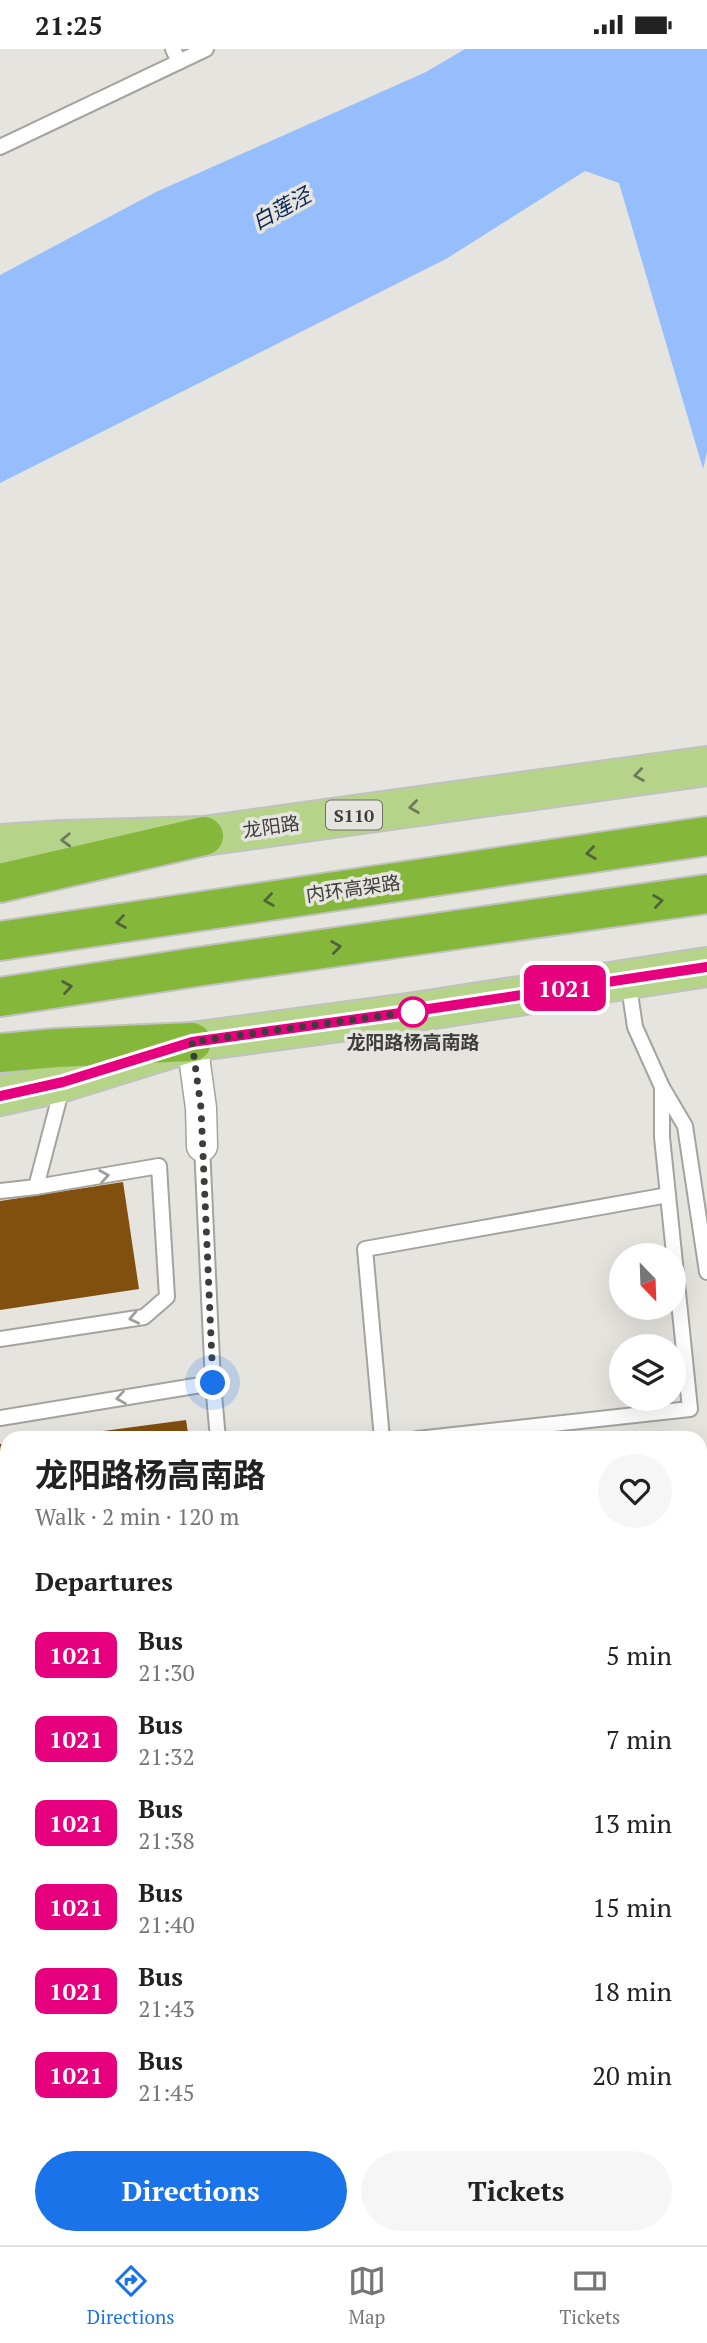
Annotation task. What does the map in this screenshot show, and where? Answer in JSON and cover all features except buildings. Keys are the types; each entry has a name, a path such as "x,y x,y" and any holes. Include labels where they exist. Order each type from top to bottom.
{"highway":[{"path":"0,883 204,836"},
{"name":"内环高架路","path":"0,941 707,836"},
{"path":"0,997 707,894"},
{"path":"0,1053 192,1042"}],"main road":[{"name":"龙阳路","path":"0,844 204,836 707,766"},
{"path":"0,1096 63,1082 192,1042 707,967"}],"street":[{"path":"192,1042 201,1108 202,1146"}],"lane":[{"path":"0,147 176,56 206,49"},
{"path":"627,979 635,1027 662,1087 685,1126 707,1272"},
{"path":"36,1187 63,1082"},
{"path":"490,1431 690,1409 662,1137 662,1087"},
{"path":"202,1146 217,1431"},
{"path":"0,1191 159,1166 167,1297 144,1317 0,1339"},
{"path":"381,1431 365,1249 668,1195"},
{"path":"0,1418 213,1383"}],"water":[{"name":"白莲泾","path":"465,49 707,49 707,452 703,469 619,183 585,171 446,259 0,483 0,275 156,192 426,72"}],"bus line":[{"name":"1021","path":"0,1096 63,1082 192,1042 707,967"}],"place":[{"name":"龙阳路杨高南路","path":"413,1012"}],"route":[{"path":"213,1383 201,1108 192,1042 415,1011 413,1012"}]}
